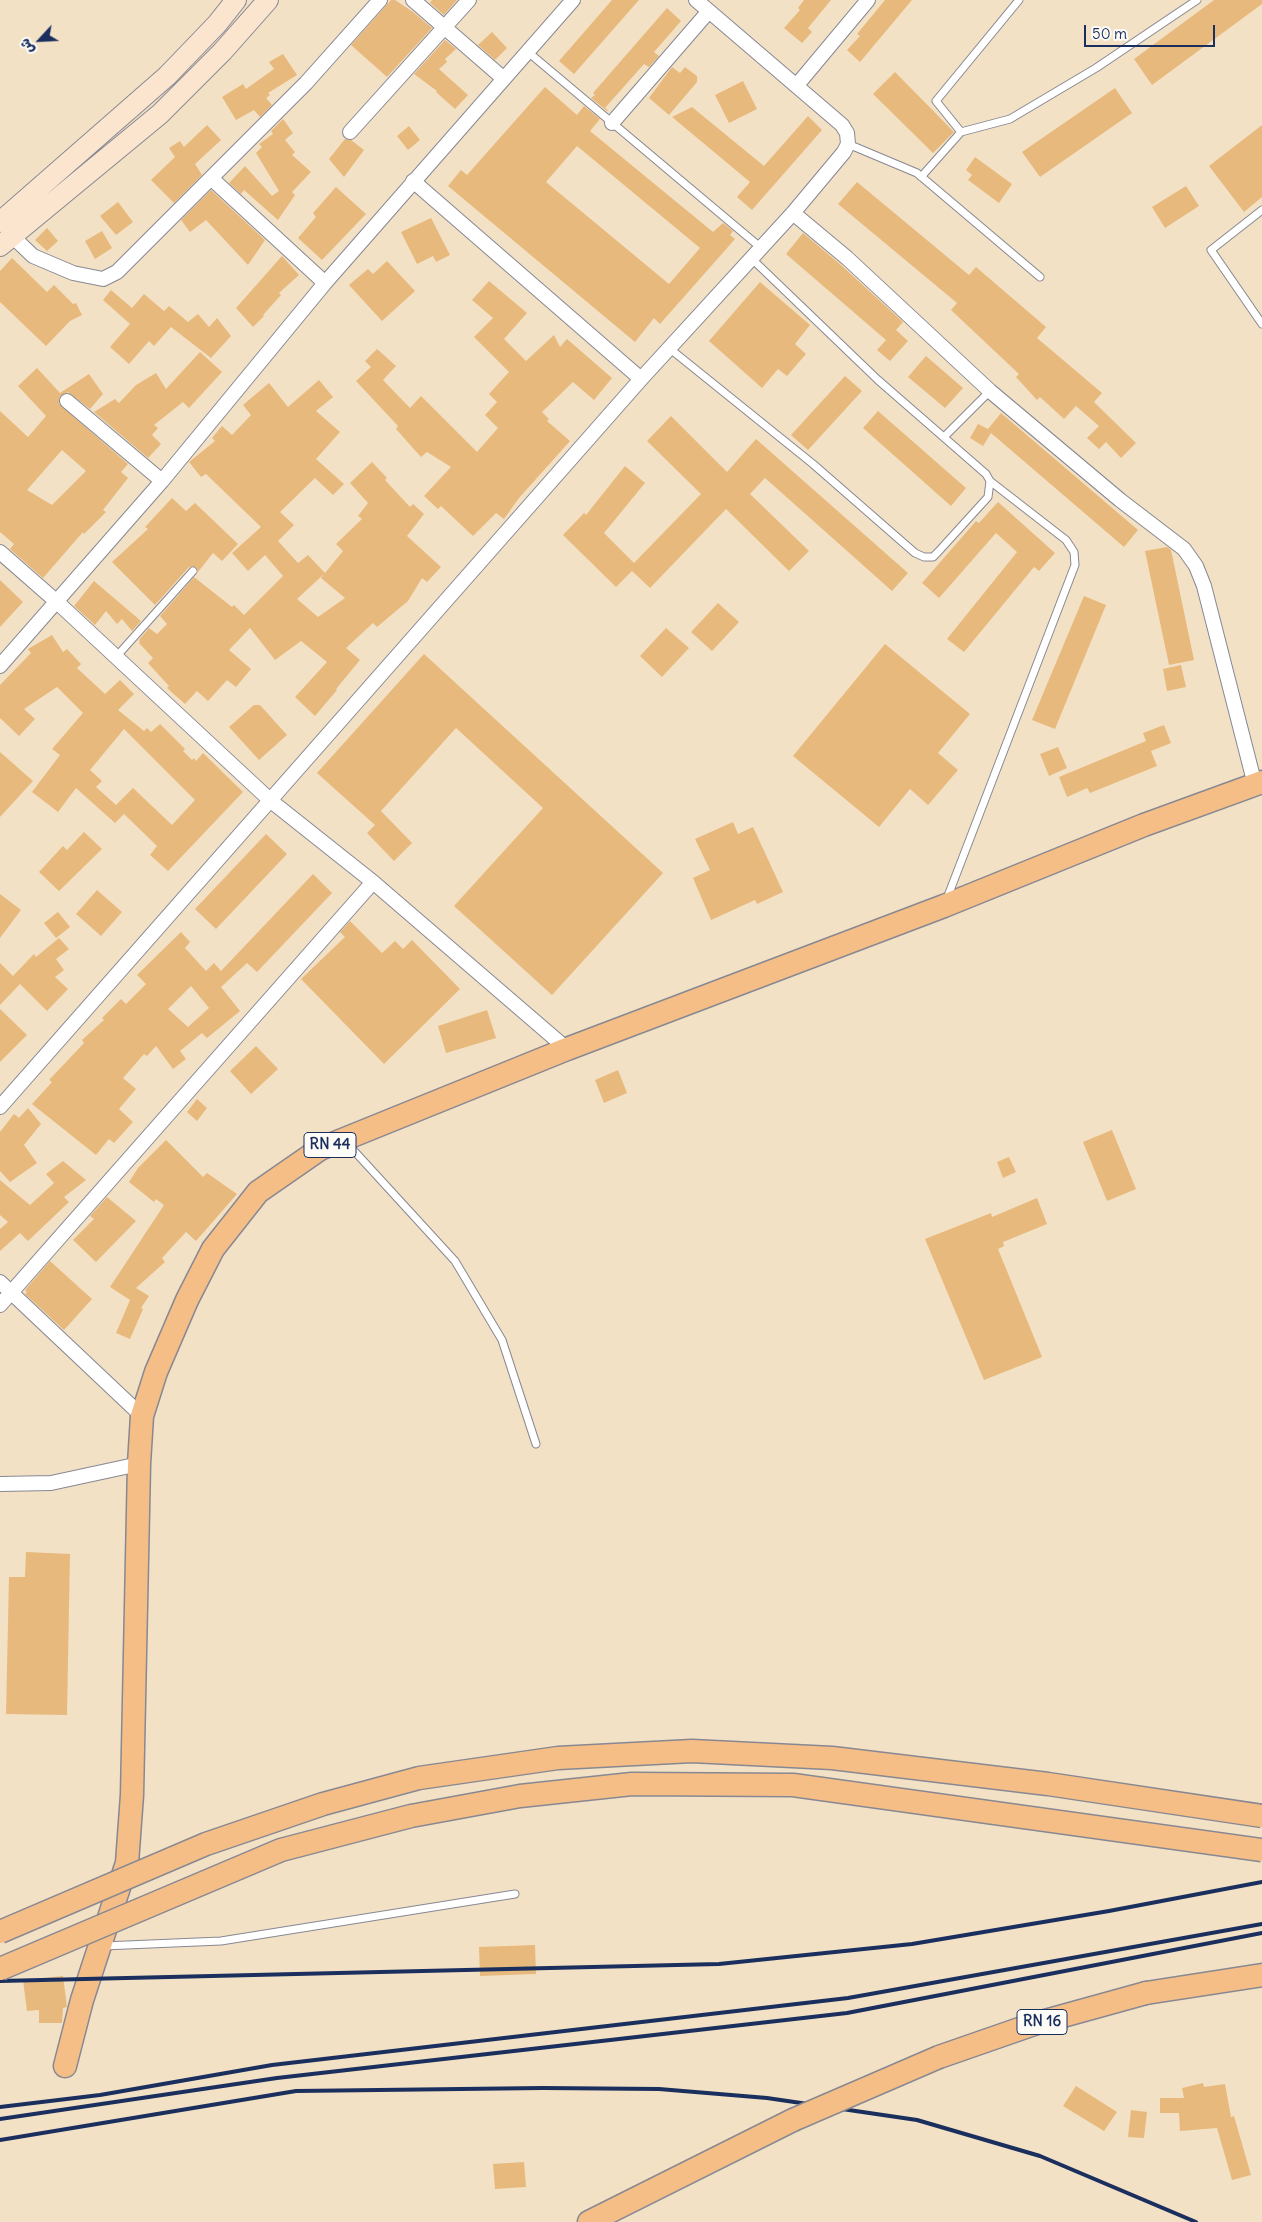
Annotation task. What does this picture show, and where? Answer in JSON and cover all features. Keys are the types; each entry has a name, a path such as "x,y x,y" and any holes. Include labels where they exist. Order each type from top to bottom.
{"main road":[{"path":"4,235 167,76 217,24 236,0"},
{"path":"4,235 160,114 222,52 268,0"},
{"name":"RN 44","path":"66,2066 82,2000 126,1863 132,1794 139,1464 142,1416 156,1372 187,1300 213,1249 258,1192 320,1149 567,1048 944,906 1144,825 1258,783"},
{"path":"0,1932 206,1844 323,1804 419,1778 558,1758 692,1751 832,1758 1048,1784 1262,1816"},
{"path":"0,1968 281,1850 411,1816 520,1796 632,1784 793,1785 1262,1850"},
{"name":"RN 16","path":"589,2222 793,2120 939,2057 1034,2024 1146,1993 1262,1975"}],"street":[{"path":"4,235 33,256 73,273 104,279 117,272 306,83 380,0"},
{"path":"413,0 504,79"},
{"path":"350,132 469,0"},
{"path":"0,666 162,481 325,283 573,0"},
{"path":"0,1107 641,379 793,213 844,152 848,144 847,133 842,125 696,0"},
{"path":"797,85 868,0"},
{"path":"612,123 709,11"},
{"path":"211,178 325,283"},
{"path":"413,182 641,379"},
{"path":"793,213 847,258 990,391 1120,500 1176,543 1196,566 1204,586 1258,783"},
{"path":"67,401 162,481"},
{"path":"0,552 57,602 271,801 372,882 567,1048"},
{"path":"0,1305 372,882"},
{"path":"0,1282 142,1416"},
{"path":"0,1484 51,1483 139,1464"}],"lane":[{"path":"961,132 936,101 1020,0"},
{"path":"921,176 961,132 1010,119 1096,68 1197,0"},
{"path":"528,52 612,123 756,253 878,380 986,474 990,481 1066,540 1074,552 1075,565 944,906"},
{"path":"848,144 921,176 1040,277"},
{"path":"1262,210 1211,250 1262,324"},
{"path":"669,348 813,464 915,553 924,557 933,557 988,497 991,490 990,481"},
{"path":"944,437 990,391"},
{"path":"116,657 194,571"},
{"path":"344,1140 455,1261 502,1340 536,1444"},
{"path":"100,1946 221,1941 515,1894"}],"building":[{"path":"391,0 395,0 413,12 432,28 387,77 351,45"},
{"path":"432,0 457,0 444,15 430,3"},
{"path":"612,0 639,0 574,74 559,61"},
{"path":"804,0 831,0 808,28 812,32 802,43 784,28 800,10 798,8"},
{"path":"885,0 912,0 860,62 847,50 860,36 857,34"},
{"path":"1214,0 1262,0 1262,4 1152,85 1134,59"},
{"path":"667,8 681,21 654,52 659,56 649,67 644,64 605,108 607,111 591,98 595,95 593,93"},
{"path":"492,32 507,48 495,60 478,45"},
{"path":"445,40 456,49 445,59 447,62 439,69 468,95 455,109 437,91 414,74"},
{"path":"283,54 297,75 268,93 270,95 266,98 272,105 260,117 254,110 236,120 222,97 243,84 246,89 274,69 269,62"},
{"path":"672,67 680,73 685,67 697,76 697,82 669,115 649,98"},
{"path":"895,72 954,132 933,153 873,94"},
{"path":"743,81 757,109 729,123 715,95"},
{"path":"545,87 577,115 584,106 600,119 590,131 713,232 723,223 733,231 730,235 735,239 660,324 654,318 635,342 448,186 461,170 467,175","holes":["577,146 700,248 669,284 546,182"]},
{"path":"1115,88 1132,113 1040,177 1022,152"},
{"path":"692,107 764,166 808,116 822,130 752,210 737,197 750,182 672,117"},
{"path":"283,119 293,133 285,140 295,152 292,155 311,172 292,192 295,195 278,220 244,190 241,194 229,183 245,166 272,196 279,191 256,153 262,147 259,144 273,134 271,131"},
{"path":"207,125 221,140 195,164 202,175 174,203 151,180 175,157 169,148 180,141 184,147"},
{"path":"1262,125 1262,197 1244,212 1209,166"},
{"path":"409,126 420,140 408,150 397,136"},
{"path":"345,139 351,140 364,150 344,177 329,159"},
{"path":"975,157 1012,184 999,203 968,180 972,175 966,170"},
{"path":"857,182 969,275 976,267 1046,327 1037,338 1102,393 1094,402 1136,443 1121,458 1106,442 1099,449 1087,438 1099,426 1076,406 1064,419 1040,397 1037,400 1016,377 1019,374 951,310 957,303 838,204"},
{"path":"1186,186 1199,206 1165,228 1152,207"},
{"path":"336,187 366,214 322,260 298,238 316,217 313,213"},
{"path":"211,190 265,240 248,265 206,220 190,232 181,220"},
{"path":"118,202 133,222 116,235 100,216"},
{"path":"431,218 450,255 436,262 433,256 417,264 401,232"},
{"path":"47,228 58,241 47,251 35,240"},
{"path":"102,231 112,248 95,259 85,241"},
{"path":"803,233 903,322 896,330 908,341 890,361 877,350 886,340 786,254"},
{"path":"282,256 299,275 279,293 281,295 253,327 236,308"},
{"path":"12,258 47,292 54,285 73,304 76,303 82,315 70,321 46,346 0,302 0,271"},
{"path":"387,261 415,291 382,321 349,285 368,269 373,274"},
{"path":"489,281 527,313 504,339 526,361 554,335 560,347 567,339 612,378 594,400 573,382 542,412 549,419 547,421 570,441 519,498 504,519 496,513 473,536 441,506 438,509 424,496 451,467 427,452 421,457 396,429 398,426 356,381 371,367 365,361 377,349 396,366 383,380 410,408 421,396 477,452 498,428 485,415 497,402 489,394 509,372 474,337 493,318 472,300"},
{"path":"760,282 810,325 795,344 806,354 787,376 778,369 762,388 709,341"},
{"path":"111,290 132,308 144,294 164,311 169,306 188,322 198,314 209,327 217,318 231,336 211,358 171,327 154,346 149,341 129,364 110,347 130,324 103,300"},
{"path":"200,352 222,372 189,408 183,402 154,425 158,428 152,435 161,444 148,458 94,412 115,399 119,403 136,385 156,373 166,389"},
{"path":"926,356 963,388 945,408 908,377"},
{"path":"37,368 60,393 89,374 103,394 90,409 68,392 60,396 59,404 128,464 121,472 128,478 103,510 106,512 84,534 83,532 43,578 10,549 14,544 0,532 0,411 28,437 46,416 18,386","holes":["62,450 86,471 52,505 27,490"]},
{"path":"845,376 862,391 808,450 791,435"},
{"path":"319,380 333,397 316,411 340,432 316,459 344,484 333,495 315,478 280,512 294,525 278,541 298,563 308,555 325,573 343,551 336,544 362,519 358,516 368,503 350,483 372,462 387,478 385,480 410,507 413,504 424,514 407,536 441,567 427,582 422,578 408,601 377,627 373,623 346,648 360,660 315,716 295,697 327,662 301,641 275,660 250,628 229,650 251,669 236,687 227,680 208,701 197,691 185,704 167,688 169,686 148,663 153,658 139,643 139,640 149,628 157,634 167,624 160,616 194,577 232,607 234,605 244,615 283,576 265,555 248,571 232,553 261,527 206,474 201,477 189,462 215,441 212,438 222,426 232,435 251,415 243,405 269,383 288,407","holes":["324,574 321,578 345,598 318,617 297,599"]},
{"path":"878,411 966,488 951,506 863,428"},
{"path":"1001,413 1138,530 1124,547 991,433 983,446 970,438 978,424 988,429"},
{"path":"671,416 727,472 756,439 908,573 892,591 765,478 750,494 809,551 789,571 726,509 650,588 632,571 616,587 563,535 584,513 586,515 625,466 645,483 604,533 634,563 701,494 647,441"},
{"path":"172,498 186,511 195,503 238,544 222,561 213,553 198,572 196,567 189,567 155,605 112,562 148,529 145,527"},
{"path":"998,502 1055,553 1039,571 1034,567 964,652 947,639 1017,552 996,533 939,598 922,583 976,521 979,523"},
{"path":"1167,547 1171,550 1194,660 1169,665 1145,551"},
{"path":"0,580 23,602 0,627"},
{"path":"94,581 141,621 132,631 122,619 117,624 106,611 95,625 74,606"},
{"path":"1084,596 1106,605 1055,729 1032,720"},
{"path":"718,603 739,622 712,651 691,632"},
{"path":"666,628 689,648 662,677 640,656"},
{"path":"52,635 63,652 67,649 81,664 77,668 105,694 120,680 134,694 118,710 144,731 147,728 151,732 160,724 185,749 183,751 192,760 194,758 196,761 203,753 243,792 168,871 150,855 157,846 124,814 115,823 76,788 58,812 32,792 60,755 52,749 83,713 57,687 24,709 35,719 19,736 0,718 0,685 31,653 28,649","holes":["124,729 195,800 172,825 133,788 116,805 96,787 102,781 90,770"]},
{"path":"885,644 970,714 938,753 958,770 928,805 910,789 879,827 793,756"},
{"path":"424,654 663,873 552,995 454,906 543,808 456,728 381,811 412,843 394,861 367,833 375,825 317,773"},
{"path":"1181,665 1186,687 1167,691 1163,669"},
{"path":"254,705 260,705 287,735 259,760 229,727"},
{"path":"1164,725 1171,743 1151,751 1157,766 1090,793 1087,788 1067,797 1059,777 1146,741 1143,733"},
{"path":"1058,747 1067,768 1049,776 1040,754"},
{"path":"0,752 33,781 0,817"},
{"path":"733,822 738,834 753,827 783,892 757,904 755,900 711,920 693,878 710,870 695,839"},
{"path":"84,832 102,849 59,891 39,872 63,846 67,850"},
{"path":"266,834 287,854 216,929 195,909"},
{"path":"313,874 332,893 257,972 247,963 221,987 240,1011 207,1038 202,1033 180,1051 186,1059 173,1069 156,1046 147,1056 144,1054 123,1078 136,1089 119,1109 133,1122 114,1143 109,1139 96,1155 32,1104 52,1082 49,1080 84,1043 82,1040 104,1020 102,1018 121,999 126,1004 146,984 137,975 181,932 190,942 185,948 206,971 214,963 221,971","holes":["191,986 209,1008 188,1027 168,1009"]},
{"path":"97,890 122,912 101,936 76,914"},
{"path":"0,894 21,910 0,938"},
{"path":"58,912 70,927 56,938 44,923"},
{"path":"350,921 382,953 395,941 403,949 412,940 460,989 384,1064 301,979 345,937 340,932"},
{"path":"59,938 69,949 56,959 64,970 55,977 68,989 47,1011 20,984 0,1005 0,963 13,976 34,954 36,957"},
{"path":"0,1009 27,1035 0,1062"},
{"path":"487,1010 496,1038 446,1053 438,1026"},
{"path":"256,1046 278,1069 251,1094 230,1071"},
{"path":"618,1070 627,1093 604,1103 595,1080"},
{"path":"197,1099 207,1108 197,1121 187,1112"},
{"path":"28,1108 41,1124 24,1145 37,1163 10,1182 0,1171 0,1132 14,1114 19,1118"},
{"path":"1112,1130 1136,1189 1107,1201 1083,1142"},
{"path":"166,1140 203,1177 207,1173 237,1194 196,1241 186,1232 162,1258 165,1262 136,1288 149,1296 141,1308 143,1309 130,1339 116,1333 130,1300 110,1287 164,1205 156,1199 154,1202 129,1182 138,1168"},
{"path":"1009,1157 1016,1172 1003,1178 997,1162"},
{"path":"63,1161 86,1180 64,1197 69,1202 28,1241 20,1233 0,1251 0,1229 8,1222 0,1215 0,1180 30,1205 54,1183 46,1174"},
{"path":"107,1197 136,1221 96,1262 73,1240 94,1219 90,1216"},
{"path":"1037,1198 1047,1224 1003,1242 1004,1246 998,1249 1042,1357 984,1380 925,1239 991,1213 992,1217"},
{"path":"50,1261 92,1299 64,1330 25,1294 27,1292 25,1290"},
{"path":"26,1552 70,1554 67,1715 6,1714 9,1577 25,1577"},
{"path":"535,1945 536,1974 480,1976 479,1947"},
{"path":"63,1976 67,2007 63,2008 62,2023 39,2023 39,2010 27,2011 23,1980"},
{"path":"1203,2083 1204,2087 1225,2084 1231,2117 1234,2116 1251,2175 1232,2180 1217,2128 1180,2131 1179,2113 1160,2113 1160,2098 1184,2098 1182,2088"},
{"path":"1076,2086 1117,2112 1104,2131 1063,2106"},
{"path":"1131,2110 1147,2112 1144,2138 1128,2137"},
{"path":"524,2162 526,2187 495,2189 493,2164"}],"railway":[{"path":"0,1981 719,1964 912,1944 1109,1911 1262,1882"},
{"path":"0,2107 100,2095 272,2065 848,1998 1262,1924"},
{"path":"0,2119 277,2078 847,2013 1262,1933"},
{"path":"0,2140 296,2091 543,2088 659,2089 767,2098 917,2120 1040,2156 1196,2222"}]}
